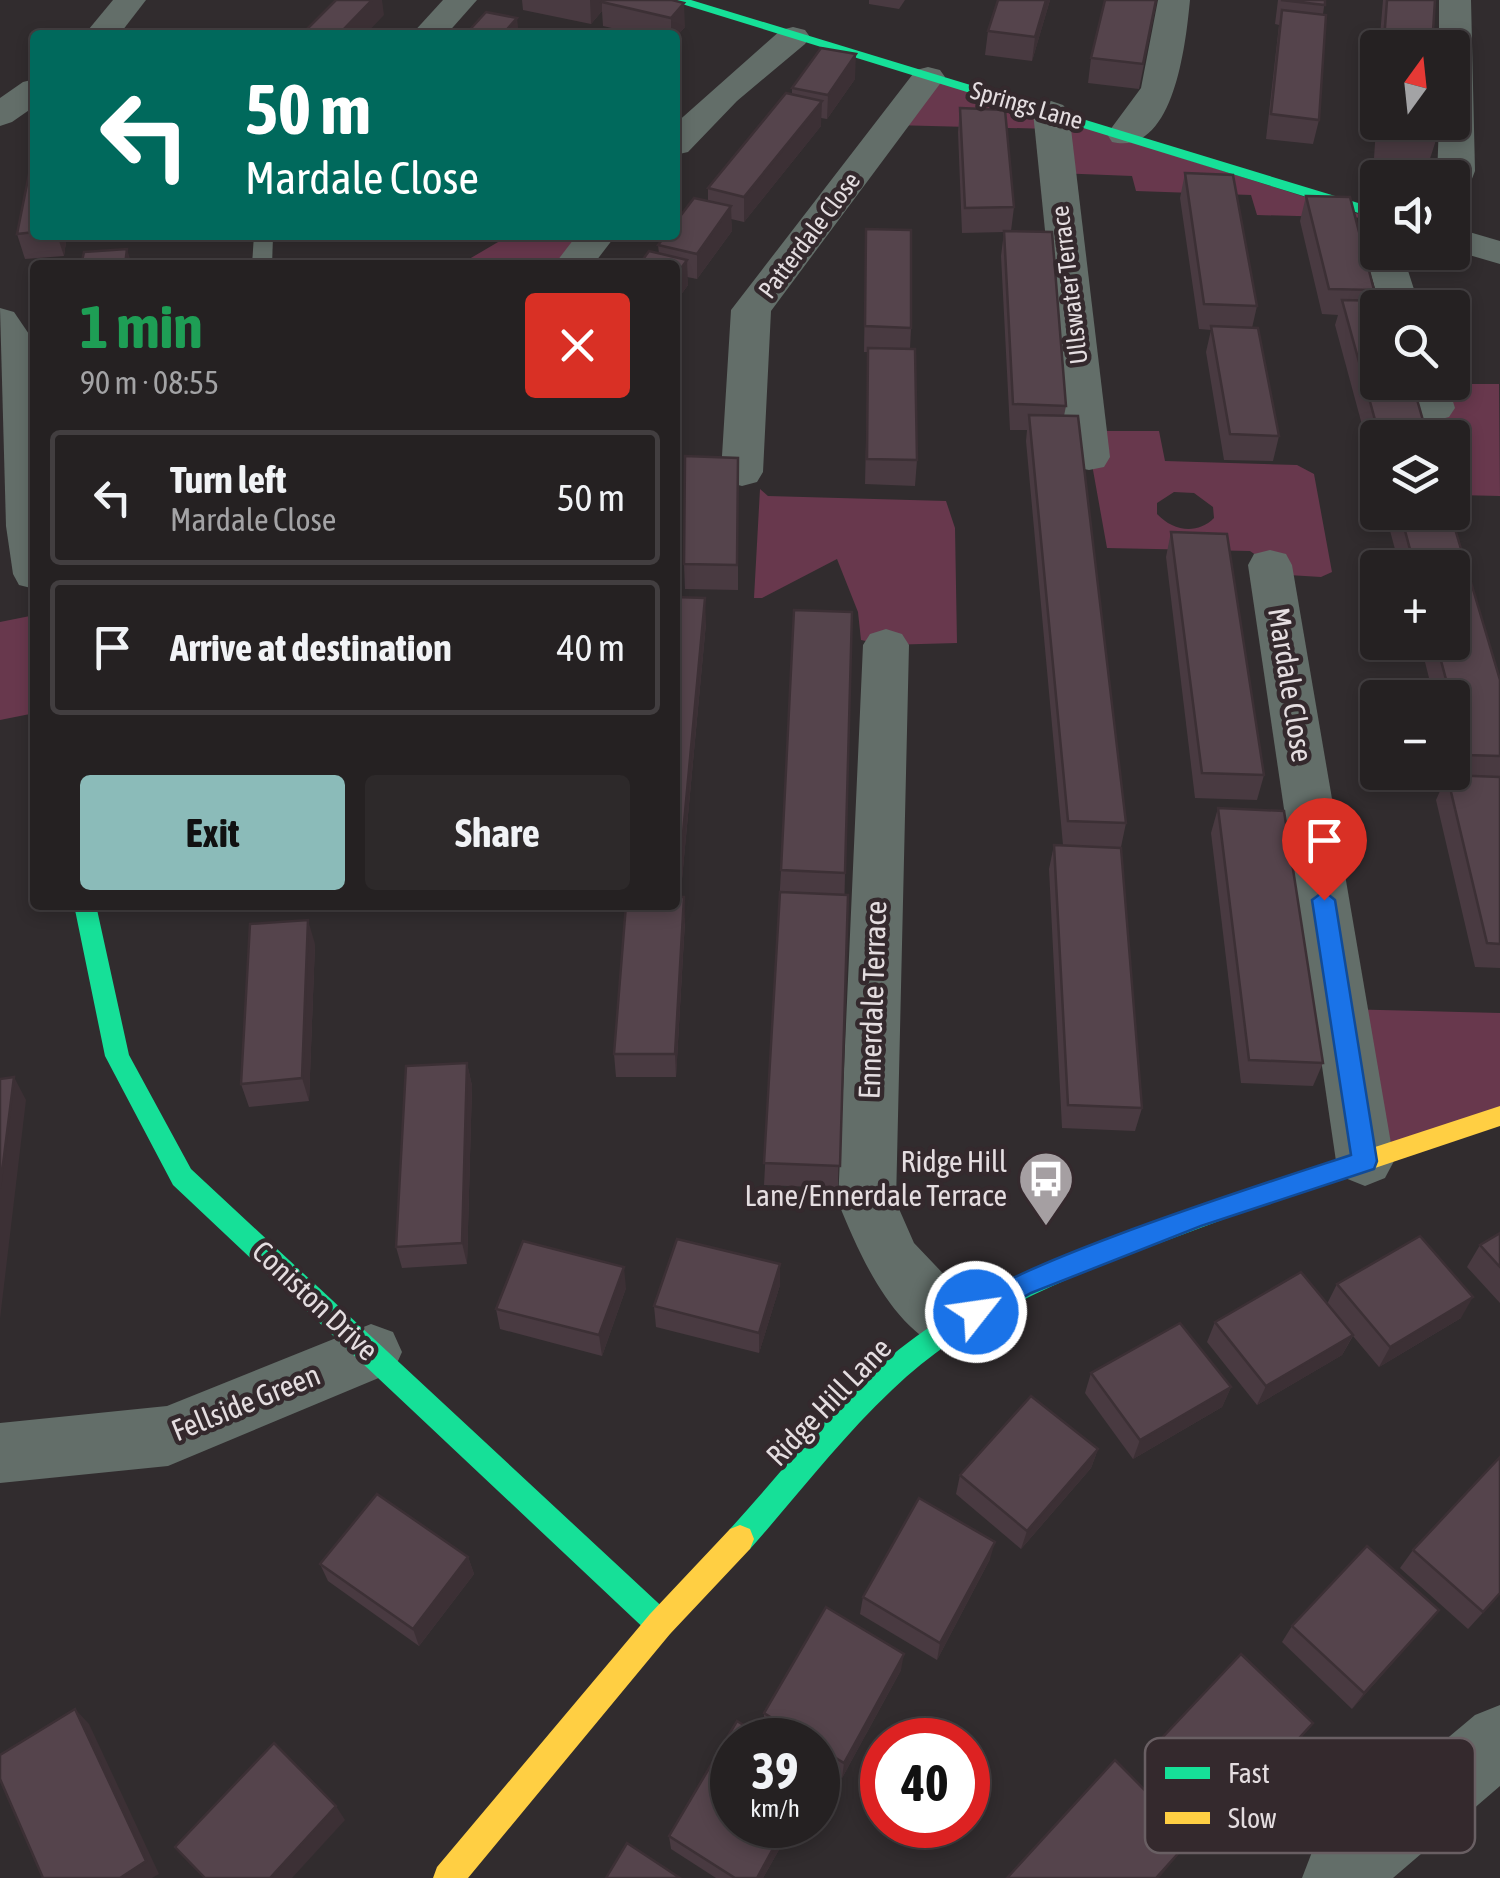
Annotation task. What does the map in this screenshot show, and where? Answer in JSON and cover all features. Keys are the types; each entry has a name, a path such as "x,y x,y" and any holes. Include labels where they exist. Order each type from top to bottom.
{"street":[{"path":"105,30 130,0"},
{"path":"433,30 461,0"},
{"name":"Springs Lane","path":"676,0 1125,134 1360,215"},
{"path":"1125,134 1146,115 1160,93 1174,0"},
{"path":"1455,0 1457,160"},
{"path":"680,139 725,94 794,37"},
{"name":"Patterdale Close","path":"742,472 751,310 928,77"},
{"path":"0,115 30,93"},
{"name":"Ullswater Terrace","path":"1050,112 1089,457"},
{"path":"577,260 594,240"},
{"path":"1470,244 1500,253"},
{"path":"0,320 13,340 28,458 30,540"},
{"name":"Mardale Close","path":"1270,566 1365,1161"},
{"name":"Ennerdale Terrace","path":"886,644 866,1202 892,1260 953,1326"},
{"name":"Coniston Drive","path":"85,910 117,1056 182,1177 660,1624"},
{"name":"Ridge Hill Lane","path":"448,1878 660,1624 809,1467 883,1380 953,1326 1040,1278 1196,1217 1500,1116"},
{"name":"Fellside Green","path":"0,1453 168,1436 370,1352"},
{"path":"1475,1764 1500,1740"}],"shaded area":[{"path":"928,77 1360,214 1360,218 1257,215 1251,195 1136,191 1132,176 1056,173 1051,129 892,125"},
{"path":"502,240 593,240 577,260 468,260"},
{"path":"1470,384 1499,384 1500,496 1470,495 1470,420 1437,420 1432,400 1470,400"},
{"path":"1086,431 1159,431 1165,461 1297,465 1314,474 1332,572 1321,577 1272,574 1270,565 1250,551 1107,548","holes":["1174,492 1194,493 1213,507 1214,518 1200,527 1185,529 1157,514 1157,503"]},
{"path":"760,489 768,496 946,501 955,528 957,643 886,645 861,640 858,612 837,559 762,598 754,598"},
{"path":"30,616 30,714 0,720 0,622"},
{"path":"1341,1009 1500,1013 1500,1116 1365,1161"}],"building":[{"path":"336,0 372,0 343,30 306,30"},
{"path":"604,0 672,0 684,3 671,18"},
{"path":"998,0 1046,0 1035,37 988,31"},
{"path":"1105,0 1156,0 1143,64 1091,58"},
{"path":"1281,0 1325,0 1325,5"},
{"path":"1387,0 1435,0 1433,30 1385,30"},
{"path":"1282,10 1326,15 1319,120 1271,114"},
{"path":"486,12 517,18 506,30 470,30"},
{"path":"821,48 856,54 828,95 792,88"},
{"path":"786,93 822,101 744,197 708,188"},
{"path":"960,108 1005,110 1014,207 965,208"},
{"path":"30,169 30,233 17,234"},
{"path":"1185,173 1233,175 1257,306 1204,304"},
{"path":"1306,196 1350,197 1360,236 1360,270 1369,270 1374,290 1329,289"},
{"path":"694,198 731,206 697,254 658,245 662,240 680,240 680,216"},
{"path":"866,229 911,230 911,328 865,326"},
{"path":"1004,231 1052,232 1066,406 1013,404"},
{"path":"127,249 126,260 82,260 84,252"},
{"path":"649,251 687,260 680,270 680,260 643,260"},
{"path":"1342,300 1360,300 1360,365"},
{"path":"1211,326 1258,328 1279,436 1230,434"},
{"path":"868,348 915,349 917,460 867,459"},
{"path":"1370,400 1417,400 1423,420 1375,420"},
{"path":"1029,415 1078,416 1126,823 1068,821"},
{"path":"685,456 738,458 737,565 684,564"},
{"path":"1405,530 1455,530 1461,550 1410,550"},
{"path":"1171,532 1227,534 1264,775 1202,773"},
{"path":"1470,579 1500,680 1500,756 1470,755 1470,680 1446,680 1441,660 1470,660"},
{"path":"680,597 705,598 681,855"},
{"path":"794,610 852,612 845,873 781,870"},
{"path":"1470,776 1500,777 1500,944 1487,943 1451,790 1470,790"},
{"path":"1218,808 1284,811 1323,1063 1249,1060"},
{"path":"1054,845 1121,848 1142,1108 1068,1105"},
{"path":"780,892 848,895 840,1166 764,1163"},
{"path":"680,897 684,897 675,1054 614,1054 626,910 680,910"},
{"path":"308,920 302,1078 241,1084 250,924"},
{"path":"467,1063 462,1243 396,1247 406,1066"},
{"path":"14,1077 0,1188 0,1079"},
{"path":"1500,1233 1500,1267 1480,1245"},
{"path":"1420,1236 1473,1297 1390,1347 1337,1284"},
{"path":"677,1239 780,1264 759,1333 654,1306"},
{"path":"523,1241 624,1267 599,1335 496,1309"},
{"path":"1301,1272 1353,1335 1266,1386 1215,1322"},
{"path":"1180,1323 1231,1387 1140,1440 1091,1373"},
{"path":"1031,1396 1098,1449 1027,1531 960,1475"},
{"path":"1500,1457 1500,1593 1483,1612 1413,1550"},
{"path":"377,1494 468,1557 413,1629 320,1564"},
{"path":"919,1498 995,1542 940,1643 863,1597"},
{"path":"1367,1546 1439,1610 1364,1693 1292,1626"},
{"path":"826,1607 904,1654 869,1718 860,1718 860,1734 844,1763 840,1761 840,1718 772,1718 764,1713"},
{"path":"1241,1654 1313,1723 1299,1738 1162,1738"},
{"path":"75,1709 146,1861 120,1878 43,1878 0,1779 0,1755"},
{"path":"274,1743 336,1806 270,1878 205,1878 175,1847"},
{"path":"1115,1760 1145,1790 1145,1853 1178,1853 1156,1878 1007,1878"},
{"path":"710,1767 710,1848 773,1848 757,1878 735,1878 669,1836"},
{"path":"627,1843 680,1878 606,1878"}],"traffic: fast":[{"path":"676,0 1360,209"},
{"path":"86,910 117,1056 182,1177 660,1624"},
{"path":"740,1539 883,1380 953,1326 1022,1285 1226,1207"}],"traffic: slow":[{"path":"1226,1207 1500,1116"},
{"path":"448,1878 660,1624 740,1539"}],"place":[{"name":"Ridge Hill Lane/Ennerdale Terrace","path":"1046,1228"}],"route":[{"path":"976,1312 1022,1285 1196,1217 1365,1161 1324,900"}]}
